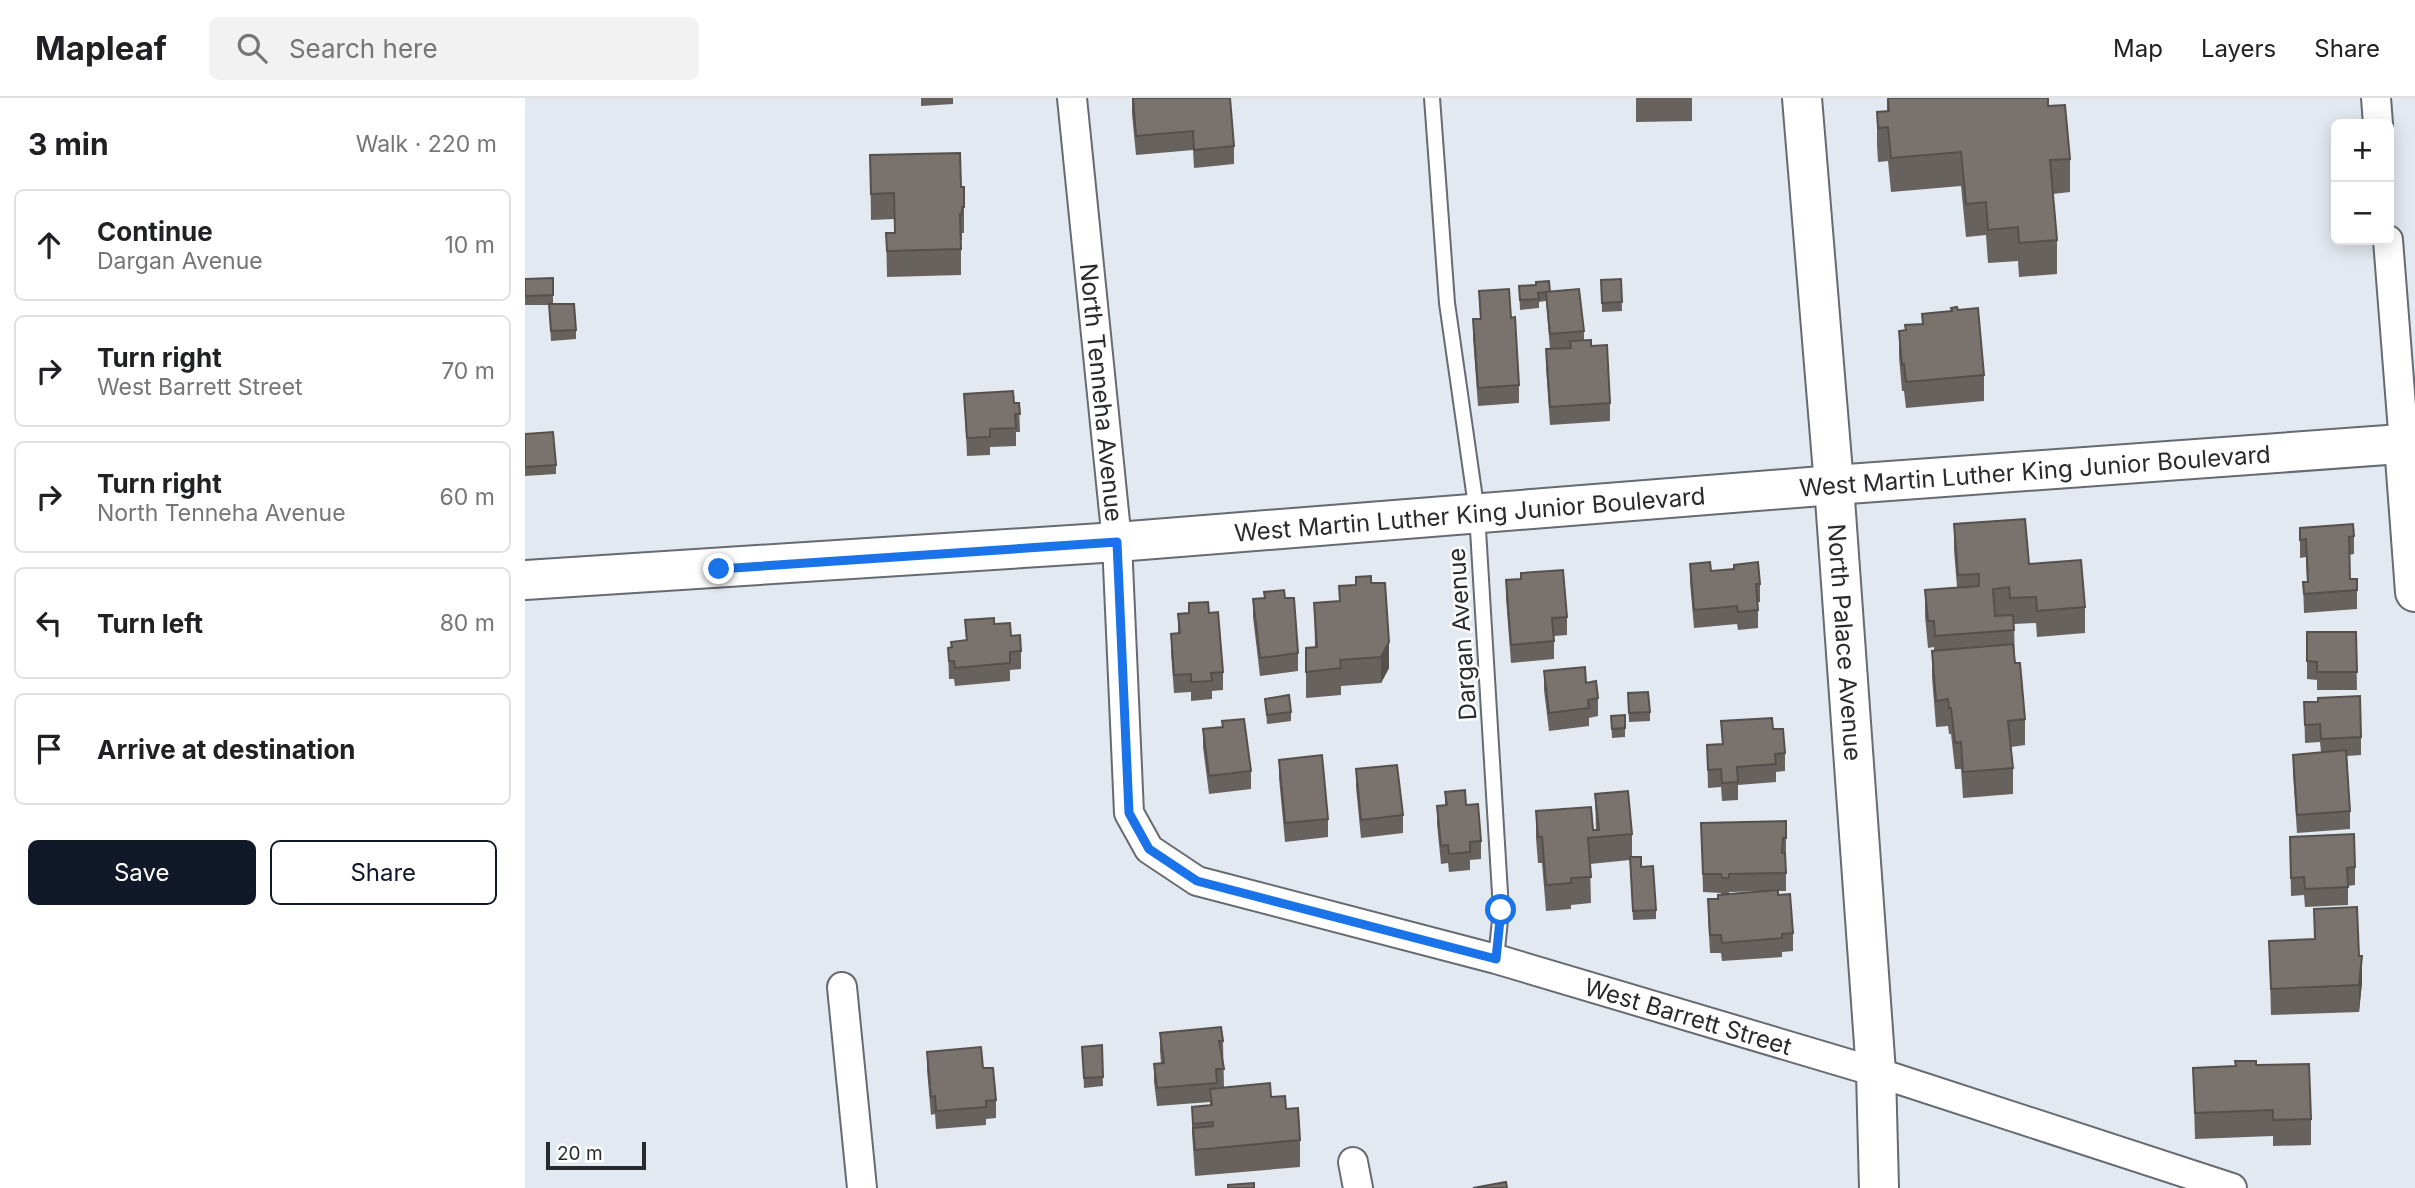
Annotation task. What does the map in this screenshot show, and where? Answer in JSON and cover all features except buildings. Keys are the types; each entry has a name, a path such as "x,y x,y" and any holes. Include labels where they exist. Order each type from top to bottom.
{"main road":[{"name":"North Palace Avenue","path":"1802,98 1834,485 1876,1072 1879,1188"},
{"name":"West Martin Luther King Junior Boulevard","path":"525,580 1117,542 1834,485 2409,444"},
{"path":"2409,444 2415,592"}],"street":[{"name":"North Tenneha Avenue","path":"1072,98 1117,542 1129,813 1149,849"},
{"path":"2376,98 2378,119"},
{"path":"2389,245 2409,444"},
{"name":"West Barrett Street","path":"1149,849 1197,881 1496,959 1876,1072 2232,1188"},
{"path":"842,987 862,1188"}],"lane":[{"name":"Dargan Avenue","path":"1432,98 1447,303 1477,513 1501,910 1496,959"}],"route":[{"path":"719,569 1117,542 1129,813 1149,849 1197,881 1496,959 1501,910"}]}
